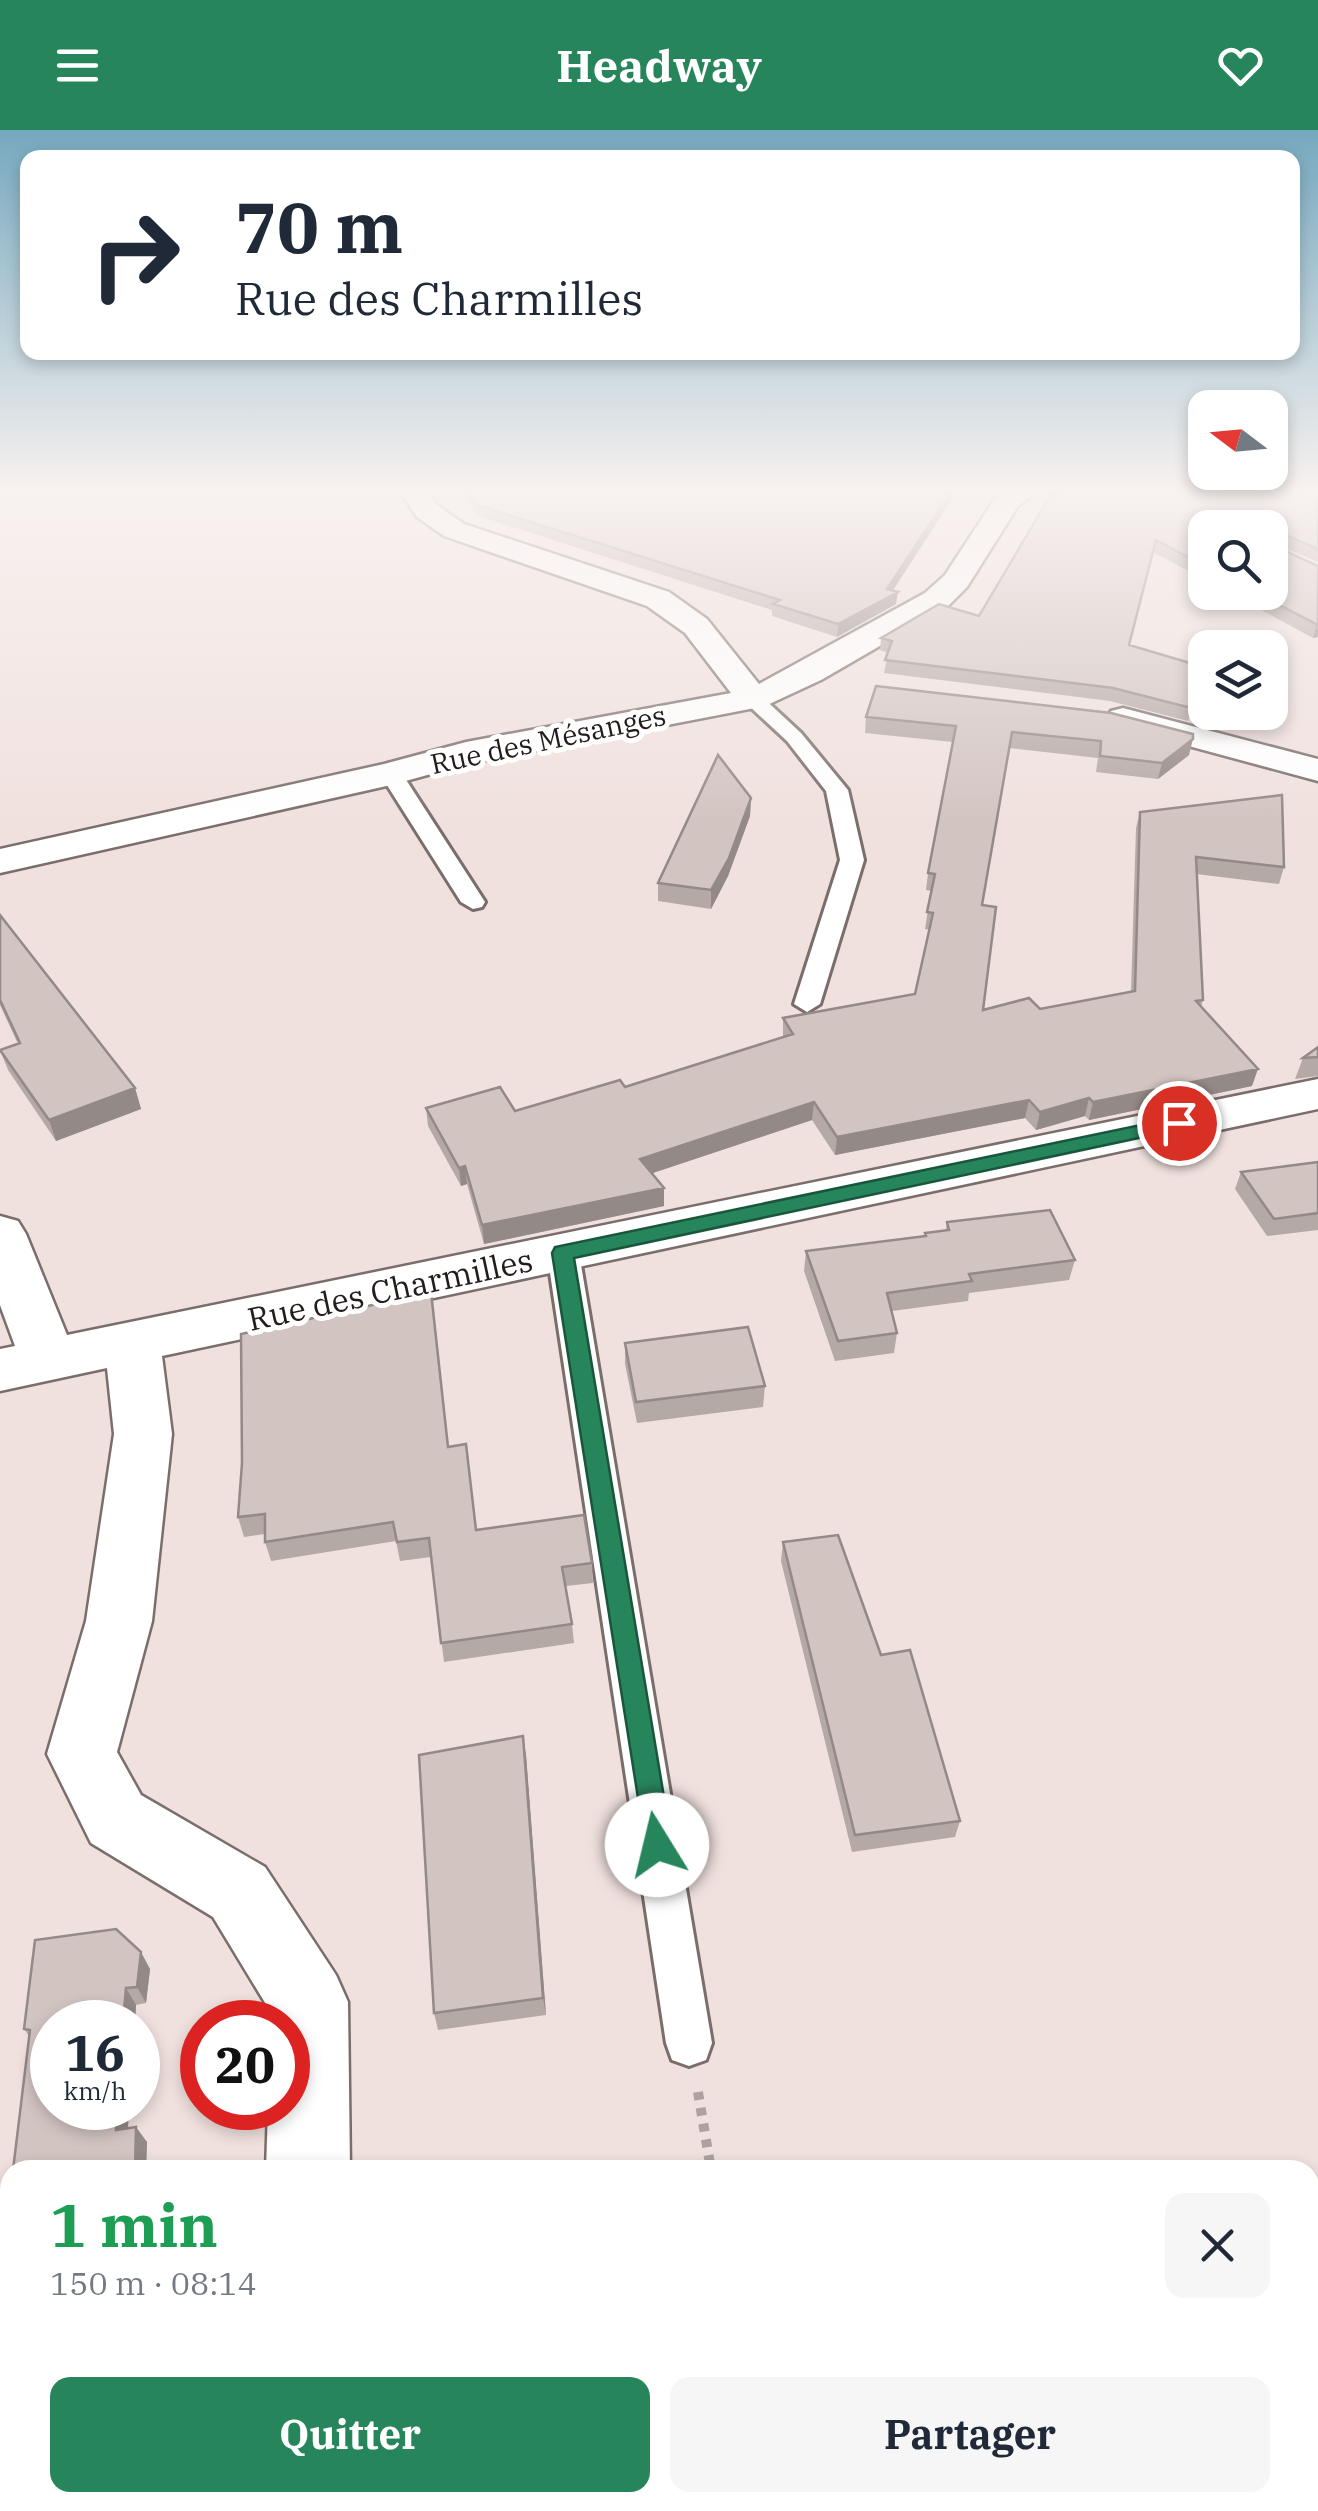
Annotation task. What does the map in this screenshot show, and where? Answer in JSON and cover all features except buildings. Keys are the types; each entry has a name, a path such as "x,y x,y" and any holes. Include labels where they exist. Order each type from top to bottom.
{"street":[{"path":"661,601 696,626 754,698"},
{"name":"Rue des Mésanges","path":"0,861 566,732 754,698 808,673 934,601"},
{"path":"808,673 846,684"},
{"path":"1092,712 1318,770"},
{"name":"Rue des Charmilles","path":"24,1366 1318,1094"},
{"path":"0,1234 24,1366"},
{"path":"132,1342 143,1434 120,1621 82,1754 116,1818 239,1892 309,2002 308,2160"}],"lane":[{"path":"754,698 794,736 837,790 852,860 807,1004"},
{"path":"391,774 474,902"},
{"path":"563,1253 689,2042"}],"path":[{"path":"689,2042 709,2160"}],"route":[{"path":"657,1845 563,1253 1179,1123"}]}
